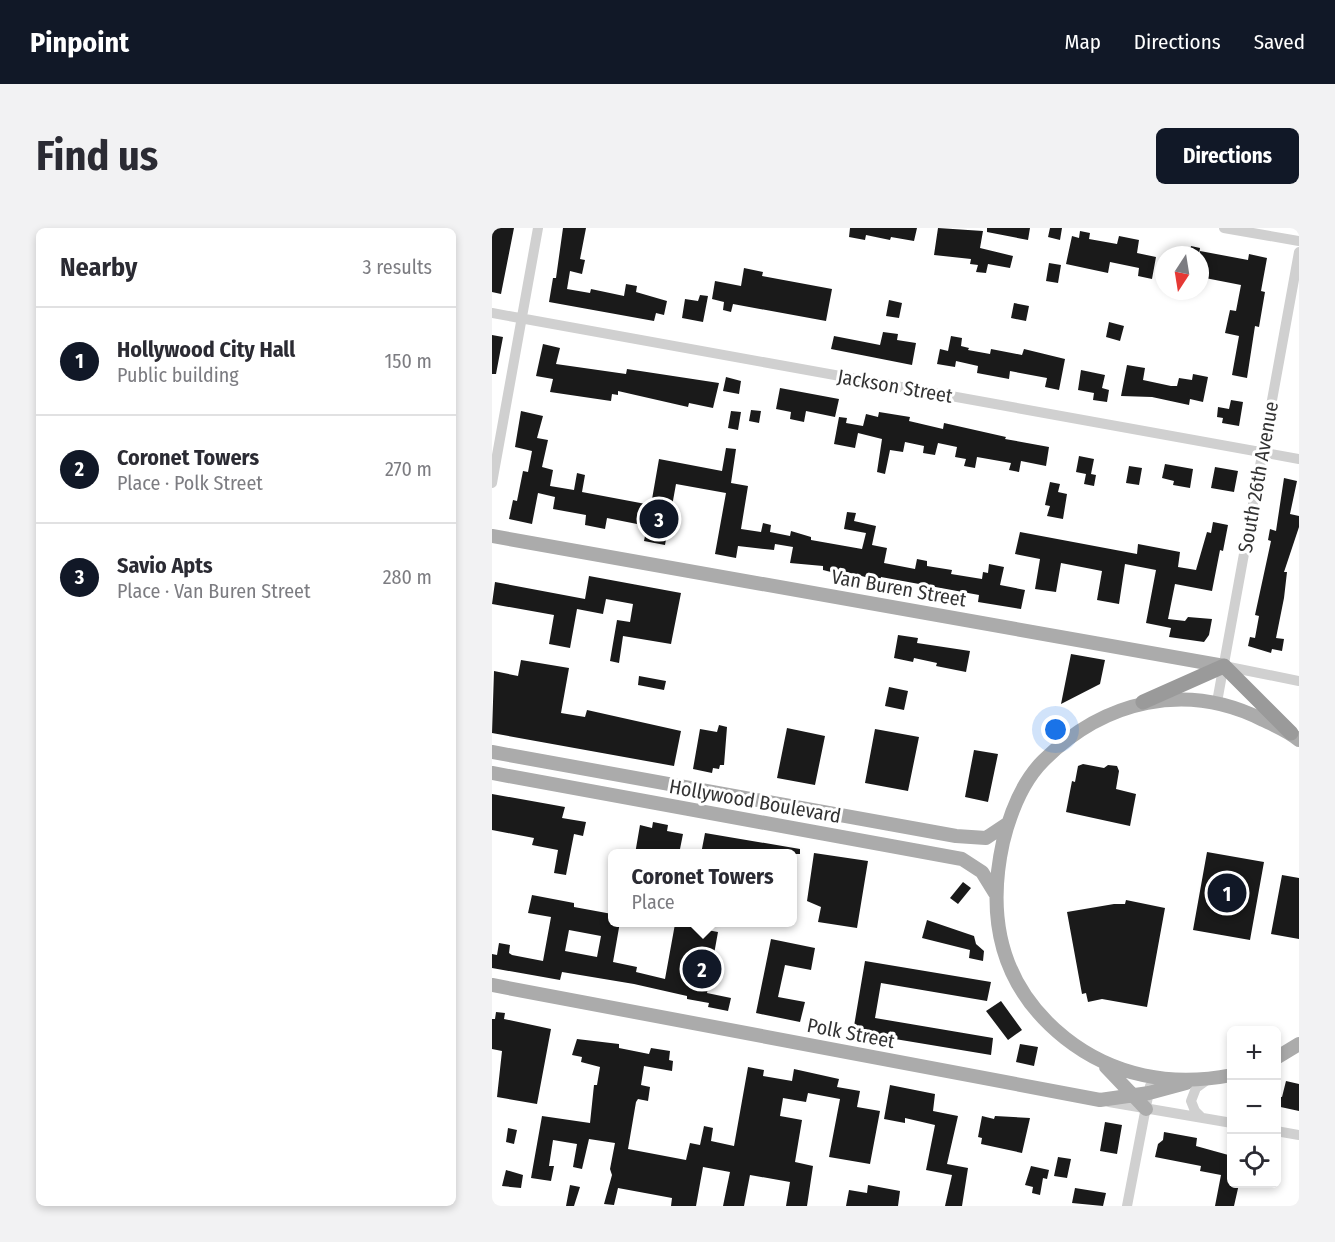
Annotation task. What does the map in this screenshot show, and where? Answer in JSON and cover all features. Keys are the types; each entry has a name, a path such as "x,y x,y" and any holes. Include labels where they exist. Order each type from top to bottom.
{"highway":[{"path":"1143,702 1224,666 1295,737"}],"main road":[{"name":"Van Buren Street","path":"492,536 1224,666"},
{"path":"1146,1108 1142,1094 1059,1033 1028,999 1005,959 999,932 995,893 1007,824 1016,802 1042,762 1088,727 1143,702 1190,699 1217,702 1257,717 1295,737"},
{"name":"Hollywood Boulevard","path":"492,752 956,836 986,838 1007,824"},
{"name":"Hollywood Boulevard","path":"492,773 962,859 982,872 995,893"},
{"name":"Polk Street","path":"492,985 1100,1100"},
{"path":"1281,1055 1299,1044"},
{"path":"1101,1062 1152,1077 1200,1080"},
{"path":"1100,1100 1142,1094 1227,1076"}],"street":[{"path":"492,483 538,228"},
{"path":"1224,228 1299,242"},
{"name":"South 26th Avenue","path":"1217,702 1299,252"},
{"name":"Jackson Street","path":"492,313 1299,459"},
{"name":"Van Buren Street","path":"1224,666 1299,681"},
{"path":"1142,1094 1152,1077"},
{"path":"1200,1080 1191,1101 1195,1111 1202,1118"},
{"name":"Polk Street","path":"1100,1100 1227,1122"},
{"path":"1127,1206 1146,1108"},
{"path":"1281,1132 1299,1136"}],"building":[{"path":"492,228 514,228 501,294 492,292"},
{"path":"563,228 586,228 580,259 585,260 582,274 570,271 567,289 590,293 591,289 624,296 626,284 637,286 636,292 667,301 664,315 656,313 654,321 549,302 553,278 556,278"},
{"path":"850,228 917,228 914,241 891,237 890,240 866,235 865,240 849,237"},
{"path":"938,228 983,231 980,248 1013,256 1010,268 988,264 986,273 976,272 978,265 970,264 971,259 934,255"},
{"path":"987,228 1030,228 1028,240 987,232"},
{"path":"1050,228 1062,228 1060,240 1048,237"},
{"path":"1080,231 1090,233 1089,239 1117,244 1119,236 1139,240 1137,253 1155,257 1152,279 1138,276 1139,268 1110,262 1108,273 1066,264 1072,236 1079,238"},
{"path":"1209,253 1248,260 1249,254 1267,258 1261,291 1265,292 1259,327 1255,326 1247,378 1232,375 1239,336 1225,333 1230,310 1236,311 1241,285 1209,279"},
{"path":"1049,263 1061,265 1058,283 1046,281"},
{"path":"744,268 763,272 762,276 832,289 826,321 733,304 731,312 723,310 724,302 712,299 715,281 741,286"},
{"path":"700,295 708,296 703,322 682,318 685,299 698,301"},
{"path":"889,300 902,303 899,318 886,316"},
{"path":"1014,303 1029,306 1026,321 1011,318"},
{"path":"1109,322 1124,326 1120,341 1106,337"},
{"path":"883,332 898,334 897,340 916,343 912,365 831,349 834,336 880,345"},
{"path":"492,335 503,337 496,374 492,374"},
{"path":"951,336 962,338 961,346 969,348 968,350 990,354 991,349 1022,355 1024,349 1065,359 1059,390 1045,387 1047,378 1010,371 1009,379 977,373 978,366 956,361 955,367 937,364 940,349 948,351"},
{"path":"543,344 560,348 556,364 626,374 627,369 719,383 713,408 689,403 688,407 618,391 618,395 612,394 611,401 550,392 553,379 536,376"},
{"path":"1127,365 1145,368 1143,380 1171,386 1177,386 1179,378 1192,380 1193,374 1208,377 1203,402 1190,399 1189,405 1152,397 1121,396"},
{"path":"1081,370 1105,375 1102,388 1109,390 1107,402 1093,400 1094,393 1078,390"},
{"path":"726,377 741,381 739,394 723,391"},
{"path":"780,388 839,399 835,417 806,411 804,422 790,419 791,412 776,409"},
{"path":"1231,400 1243,402 1239,426 1222,423 1223,418 1217,417 1218,407 1229,409"},
{"path":"751,410 761,411 759,423 749,421"},
{"path":"521,411 543,416 537,438 548,440 542,467 553,470 550,486 574,490 577,473 585,475 582,492 651,505 659,459 722,471 726,448 736,449 731,483 748,486 741,529 761,532 763,523 771,525 770,532 790,536 791,531 811,537 811,540 862,549 866,533 844,529 847,512 856,513 854,521 876,526 872,545 887,548 884,563 915,569 917,559 927,561 927,566 952,570 951,574 982,579 983,572 988,573 989,564 1004,567 1000,585 1025,590 1021,609 978,602 979,595 881,577 880,581 832,568 831,572 823,570 823,566 790,563 793,547 775,544 774,550 738,546 736,558 715,554 726,493 676,484 665,545 644,541 647,526 607,518 605,529 585,525 586,515 553,509 555,497 538,493 532,524 509,519 513,500 517,501 523,471 528,472 532,451 515,447"},
{"path":"731,411 741,412 738,430 728,428"},
{"path":"879,412 910,417 909,421 943,429 944,423 1006,437 1005,439 1049,447 1046,466 1021,461 1019,472 1009,470 1011,463 977,457 975,468 964,466 966,459 955,457 957,447 938,443 935,455 923,453 924,446 905,442 903,452 890,450 885,474 877,472 882,439 858,433 855,448 834,444 839,417 847,418 846,423 863,426 866,414 878,417"},
{"path":"1079,456 1094,459 1091,474 1096,475 1094,486 1084,484 1086,474 1076,472"},
{"path":"1165,464 1193,469 1190,488 1173,485 1174,481 1162,478"},
{"path":"1129,466 1142,468 1139,485 1126,483"},
{"path":"1215,467 1238,471 1234,492 1211,488"},
{"path":"1284,478 1297,481 1290,514 1299,516 1299,527 1284,572 1287,572 1284,598 1276,638 1284,639 1282,651 1272,649 1271,653 1248,646 1250,637 1255,638 1259,616 1255,615 1271,541 1268,540 1270,529 1276,531"},
{"path":"1050,482 1060,484 1058,492 1067,494 1063,519 1047,516 1050,506 1045,505"},
{"path":"1213,522 1228,525 1223,551 1220,550 1212,591 1175,584 1168,619 1185,621 1188,617 1212,619 1209,635 1204,642 1169,637 1171,628 1146,623 1156,570 1125,564 1119,604 1097,600 1102,571 1061,563 1056,592 1035,589 1040,559 1015,554 1020,532 1137,554 1138,544 1180,552 1178,567 1196,570 1207,532 1211,533"},
{"path":"589,576 681,593 671,644 623,636 619,663 610,661 617,620 630,622 633,604 606,599 603,614 577,609 570,648 549,644 554,615 492,604 495,582 585,599"},
{"path":"898,635 918,638 917,643 970,651 966,672 936,666 937,663 914,658 913,662 894,658"},
{"path":"1071,654 1105,660 1100,684 1061,704"},
{"path":"521,660 569,668 561,713 585,717 587,710 681,731 674,766 492,733 494,671 518,676"},
{"path":"639,676 666,681 664,690 638,685"},
{"path":"889,687 908,691 904,710 885,706"},
{"path":"719,725 727,727 724,765 720,765 719,769 713,768 712,773 693,769 700,729 717,732"},
{"path":"787,728 825,736 815,785 777,778"},
{"path":"875,729 919,737 908,791 865,783"},
{"path":"974,750 998,754 988,802 965,797"},
{"path":"1083,764 1104,768 1108,765 1117,766 1119,771 1116,789 1136,794 1130,826 1066,812 1072,781 1075,782 1078,766"},
{"path":"492,794 565,807 562,818 586,822 583,836 574,834 566,875 554,873 558,850 532,845 534,838 492,830"},
{"path":"653,822 668,825 667,831 683,834 680,849 636,849 640,825 652,828"},
{"path":"705,833 800,849 800,854 797,854 797,849 702,849"},
{"path":"1207,852 1264,862 1250,940 1193,930"},
{"path":"814,853 868,861 857,928 818,922 821,907 807,901"},
{"path":"1282,875 1299,878 1299,939 1271,934"},
{"path":"963,882 971,888 958,904 950,898"},
{"path":"532,895 574,903 574,907 608,913 608,927 619,927 613,962 637,967 636,972 665,979 674,927 691,927 718,932 707,993 731,998 728,1011 708,1007 709,1003 687,999 687,996 634,984 562,972 560,980 492,968 492,954 497,955 499,943 510,945 509,953 512,955 543,961 551,917 528,913","holes":["569,930 601,936 597,957 565,951"]},
{"path":"1126,900 1165,908 1147,1007 1102,999 1088,1002 1086,993 1082,994 1067,912 1125,904"},
{"path":"927,920 974,936 976,944 984,951 983,961 969,958 970,950 922,938"},
{"path":"771,939 815,948 811,970 785,965 778,997 805,1002 800,1022 756,1013"},
{"path":"865,961 991,982 987,1001 881,983 875,1018 993,1038 991,1055 853,1032"},
{"path":"1001,1001 1022,1030 1008,1040 986,1011"},
{"path":"496,1012 505,1013 504,1019 551,1029 537,1104 497,1097 502,1051 492,1049 492,1019 495,1019"},
{"path":"577,1039 619,1044 619,1048 649,1054 651,1048 670,1051 669,1060 673,1061 672,1071 644,1066 641,1085 650,1087 648,1101 638,1099 636,1102 628,1149 686,1160 690,1143 700,1145 704,1126 713,1128 711,1141 734,1146 748,1067 764,1070 763,1076 792,1081 794,1069 839,1079 837,1087 860,1091 857,1107 880,1111 870,1164 829,1157 840,1099 808,1093 806,1102 783,1098 780,1116 802,1120 795,1162 813,1166 807,1206 786,1206 790,1182 750,1175 744,1206 723,1206 730,1172 703,1167 696,1206 671,1206 672,1198 618,1188 614,1205 604,1204 612,1175 610,1169 615,1143 589,1139 582,1169 573,1167 577,1144 553,1140 549,1166 554,1166 551,1181 531,1178 542,1116 590,1123 594,1085 597,1085 600,1067 581,1062 582,1057 572,1055"},
{"path":"1020,1044 1038,1047 1034,1066 1016,1062"},
{"path":"1286,1081 1299,1084 1299,1111 1281,1107"},
{"path":"890,1085 935,1094 933,1111 958,1116 947,1164 968,1168 962,1206 945,1206 952,1175 926,1170 935,1125 905,1118 905,1123 884,1119"},
{"path":"982,1116 994,1119 995,1116 1030,1118 1022,1153 981,1144 982,1138 978,1137"},
{"path":"1105,1122 1122,1125 1117,1154 1100,1151"},
{"path":"508,1128 517,1130 514,1144 506,1142"},
{"path":"1164,1132 1197,1138 1196,1146 1227,1155 1227,1188 1238,1188 1234,1206 1215,1206 1221,1175 1200,1171 1201,1166 1155,1157 1158,1144 1163,1140"},
{"path":"1058,1157 1071,1159 1067,1178 1054,1176"},
{"path":"1031,1166 1049,1170 1047,1179 1043,1178 1040,1195 1032,1193 1033,1187 1025,1185"},
{"path":"506,1170 523,1175 521,1188 502,1186"},
{"path":"570,1185 580,1187 574,1206 566,1206"},
{"path":"868,1185 900,1191 898,1206 846,1206 849,1190 867,1193"},
{"path":"1075,1188 1106,1193 1103,1206 1072,1203"}],"place":[{"name":"Savio Apts","path":"659,519"},
{"name":"Hollywood City Hall","path":"1227,893"},
{"name":"Coronet Towers","path":"702,969"}]}
